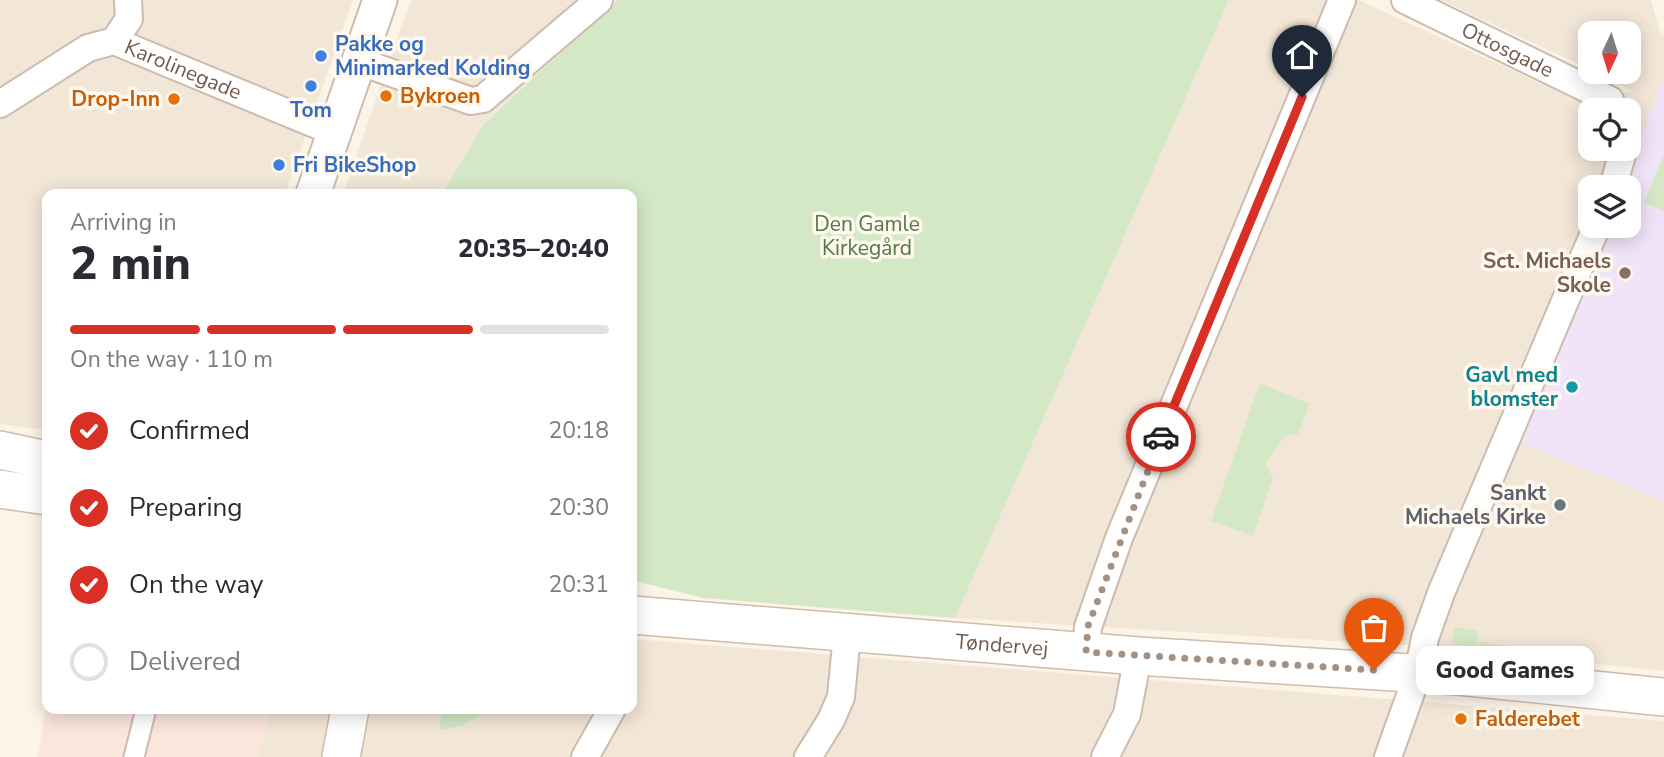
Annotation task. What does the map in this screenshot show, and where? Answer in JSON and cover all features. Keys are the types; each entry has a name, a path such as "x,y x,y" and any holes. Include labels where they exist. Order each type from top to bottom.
{"main road":[{"path":"0,450 42,459"},
{"path":"0,489 42,495"},
{"name":"Tøndervej","path":"637,623 848,634 1138,656 1418,673 1664,697"},
{"path":"341,757 349,714"}],"street":[{"path":"114,41 129,19 128,0"},
{"path":"315,189 380,0"},
{"path":"359,61 471,101 483,99 599,0"},
{"path":"1086,652 1088,626 1122,532 1342,0"},
{"name":"Ottosgade","path":"1405,0 1606,98"},
{"name":"Karolinegade","path":"0,104 88,48 114,41 334,132"},
{"path":"1388,757 1418,673 1425,638 1441,593 1592,238"},
{"path":"808,757 831,720 841,697 848,634"},
{"path":"1105,757 1127,714 1138,656"},
{"path":"134,757 145,714"},
{"path":"332,714 341,757"},
{"path":"585,757 609,714"}],"shaded area":[{"path":"0,0 353,0 287,189 42,189 42,429 0,424"},
{"path":"411,0 618,0 484,124 445,189 345,189"},
{"path":"1229,0 1358,0 1578,101 1578,161 1641,161 1641,98 1600,98 1633,91 1619,84 1642,84 1642,21 1578,21 1578,64 1441,0 1651,0 1660,33 1664,36 1664,671 1451,648 955,618"},
{"name":"Sct. Michaels Skole","path":"1664,78 1664,501 1518,442 1601,238 1641,238 1641,175 1626,175 1631,161 1641,161 1641,136"},
{"path":"637,639 1664,721 1664,757 257,757 269,714 637,714"},
{"path":"44,714 269,714 257,757 38,757"}],"green space":[{"name":"Den Gamle Kirkegård","path":"618,0 1229,0 955,618 703,598 637,581 637,189 445,189 484,124"},
{"path":"1664,154 1664,211 1644,203"},
{"path":"1260,383 1310,404 1298,434 1285,436 1265,464 1273,478 1253,536 1211,521"},
{"path":"1455,627 1477,630 1477,642 1533,649 1531,655 1458,645 1452,640"},
{"path":"441,714 482,714 463,725 439,731"}],"way so far":[{"path":"1161,437 1122,532 1088,626 1086,652 1374,670"}],"place":[{"name":"Pakke og Minimarked Kolding","path":"321,56"},
{"name":"Tom","path":"311,86"},
{"name":"Bykroen","path":"386,96"},
{"name":"Drop-Inn","path":"174,99"},
{"name":"Fri BikeShop","path":"279,165"},
{"name":"Sct. Michaels Skole","path":"1625,273"},
{"name":"Gavl med blomster","path":"1572,387"},
{"name":"Sankt Michaels Kirke","path":"1560,505"},
{"name":"Good Games","path":"1374,670"},
{"name":"Falderebet","path":"1461,719"}],"route":[{"path":"1161,437 1302,97"}]}
